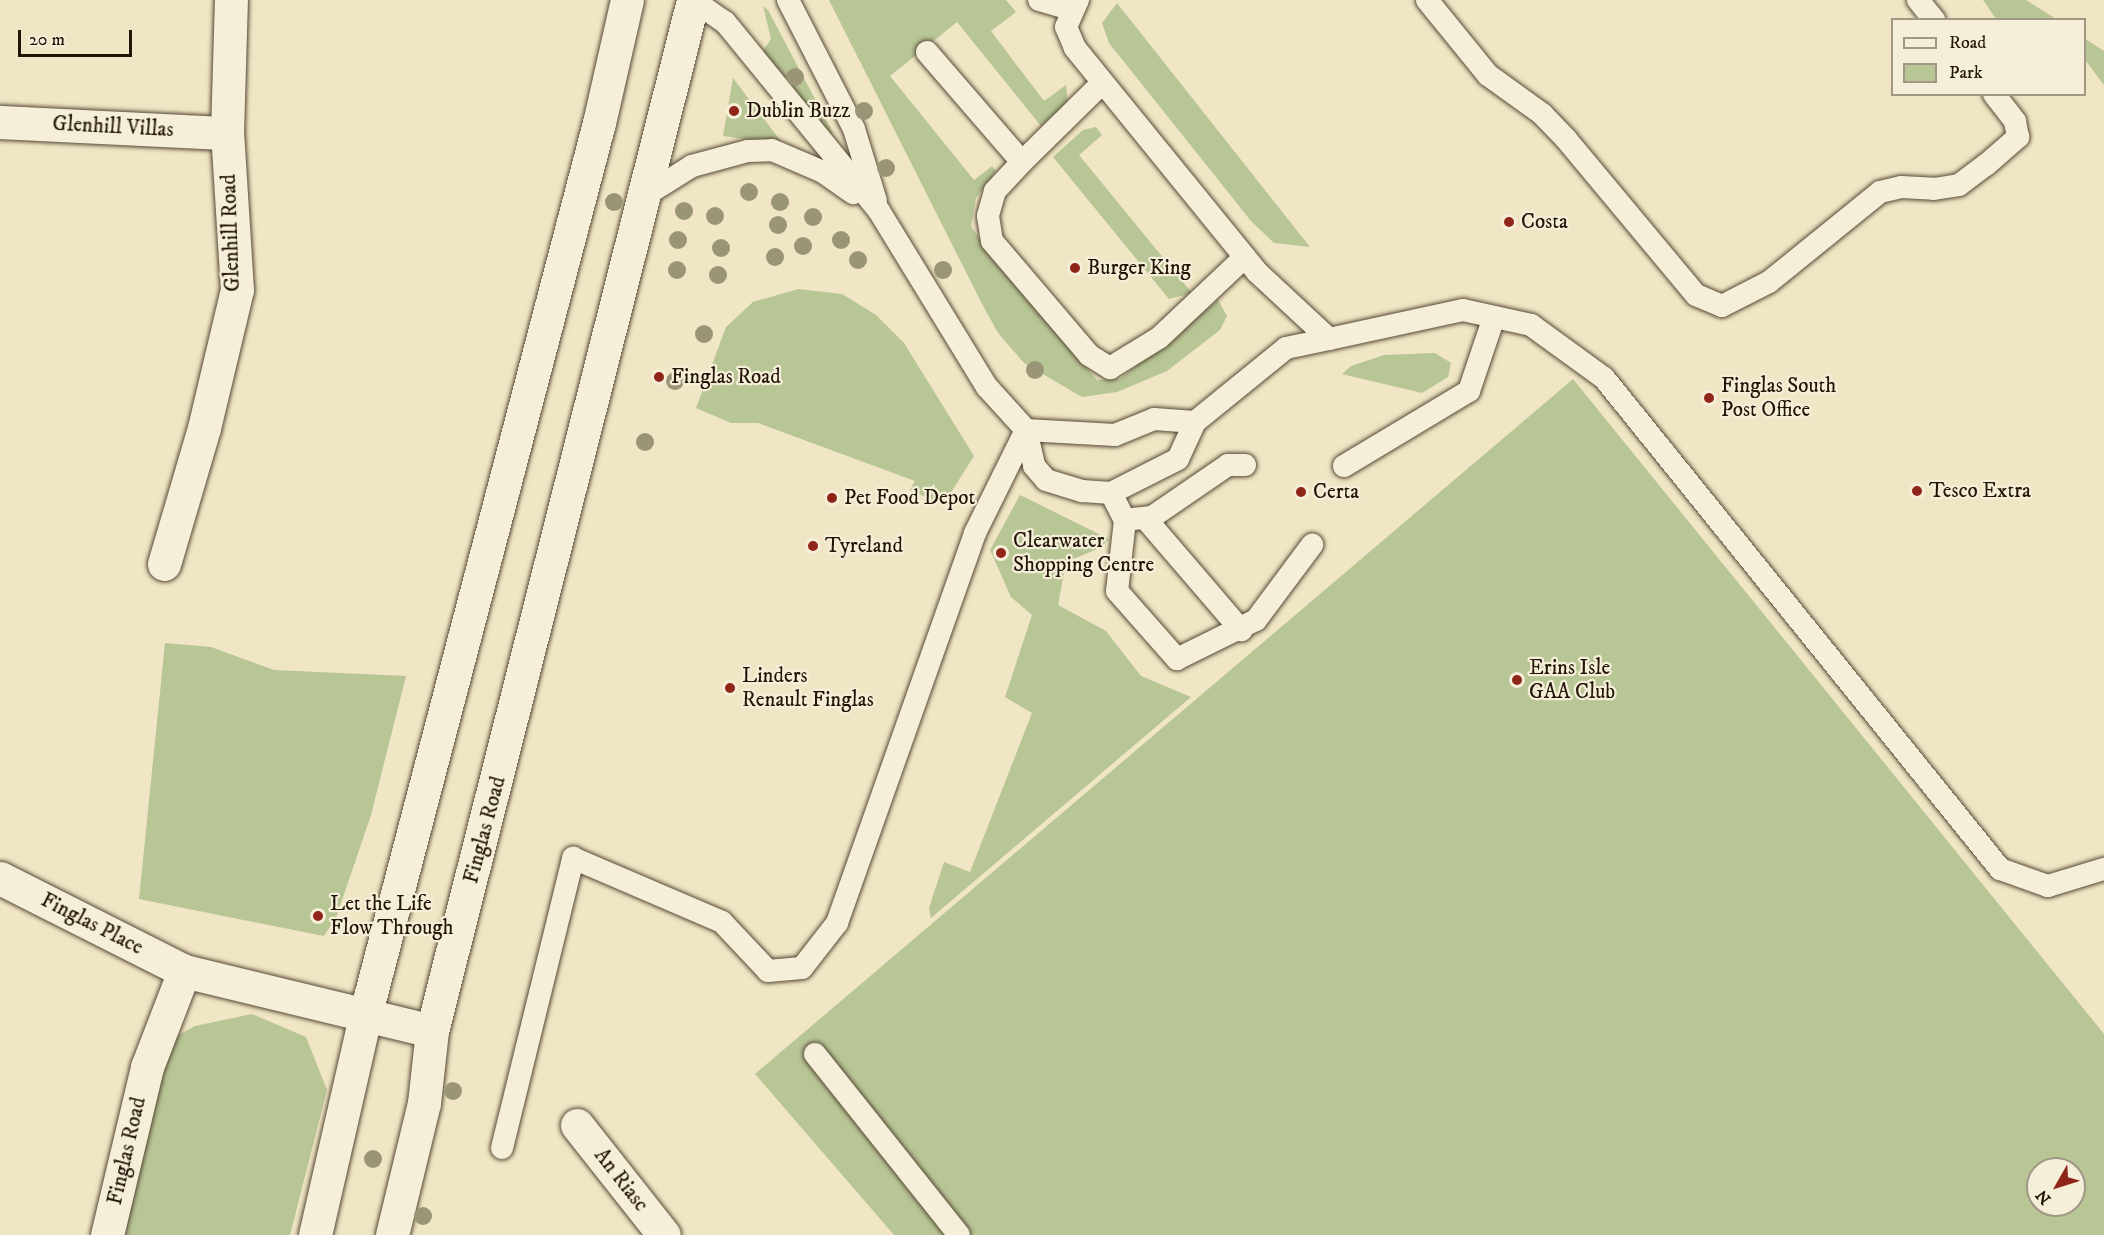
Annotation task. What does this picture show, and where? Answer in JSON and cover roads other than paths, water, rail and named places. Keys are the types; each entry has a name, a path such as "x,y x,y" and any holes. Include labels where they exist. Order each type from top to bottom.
{"main road":[{"name":"Glenhill Road","path":"164,564 204,428 237,290 227,133 231,0"},
{"path":"315,1235 365,1016 590,158 627,0"},
{"name":"Finglas Road","path":"392,1235 424,1103 432,1031 515,713 641,198 693,0"},
{"name":"Glenhill Villas","path":"0,122 227,133"},
{"name":"Finglas Place","path":"0,878 184,971"},
{"path":"184,971 432,1031"},
{"name":"Finglas Road","path":"107,1235 147,1067 184,971"},
{"name":"An Riasc","path":"577,1125 664,1235"}],"lane":[{"path":"693,0 725,22 879,211 987,387 1026,430 1034,466 1046,480 1082,491 1111,493 1178,459 1195,422 1286,348 1463,310 1531,325 1604,378 2000,869 2048,885 2104,869"},
{"path":"788,0 854,129 879,211"},
{"path":"1039,0 1075,5 1066,27 1070,37 1102,83 1245,257 1287,303 1329,339"},
{"path":"1427,0 1488,75 1542,114 1566,139 1696,295 1722,306 1769,282 1880,192 1901,187 1934,189 1959,185 1986,165 2018,137 2015,121 1996,96"},
{"path":"1918,0 1932,18"},
{"path":"927,52 1022,162"},
{"path":"1102,83 994,191 988,216 992,241 1089,355 1110,368 1159,338 1245,257"},
{"path":"641,198 692,166 748,151 772,150 823,172 879,211"},
{"path":"1344,466 1469,391 1494,317"},
{"path":"1026,430 1114,435 1154,419 1195,422"},
{"path":"502,1148 573,858 722,922 768,971 802,968 837,923 975,533 1026,430"},
{"path":"1135,519 1152,517 1228,465 1245,465"},
{"path":"1111,493 1241,630"},
{"path":"1135,519 1117,591 1177,658 1241,630 1256,620 1312,545"},
{"path":"815,1054 959,1235"}],"place":[{"name":"Dublin Buzz","path":"734,111"},
{"name":"Costa","path":"1509,222"},
{"name":"Burger King","path":"1075,268"},
{"name":"Finglas Road","path":"659,377"},
{"name":"Finglas South Post Office","path":"1709,398"},
{"name":"Tesco Extra","path":"1917,491"},
{"name":"Certa","path":"1301,492"},
{"name":"Pet Food Depot","path":"832,498"},
{"name":"Tyreland","path":"813,546"},
{"name":"Clearwater Shopping Centre","path":"1001,553"},
{"name":"Erins Isle GAA Club","path":"1517,680"},
{"name":"Linders Renault Finglas","path":"730,688"},
{"name":"Let the Life Flow Through","path":"318,916"}]}
